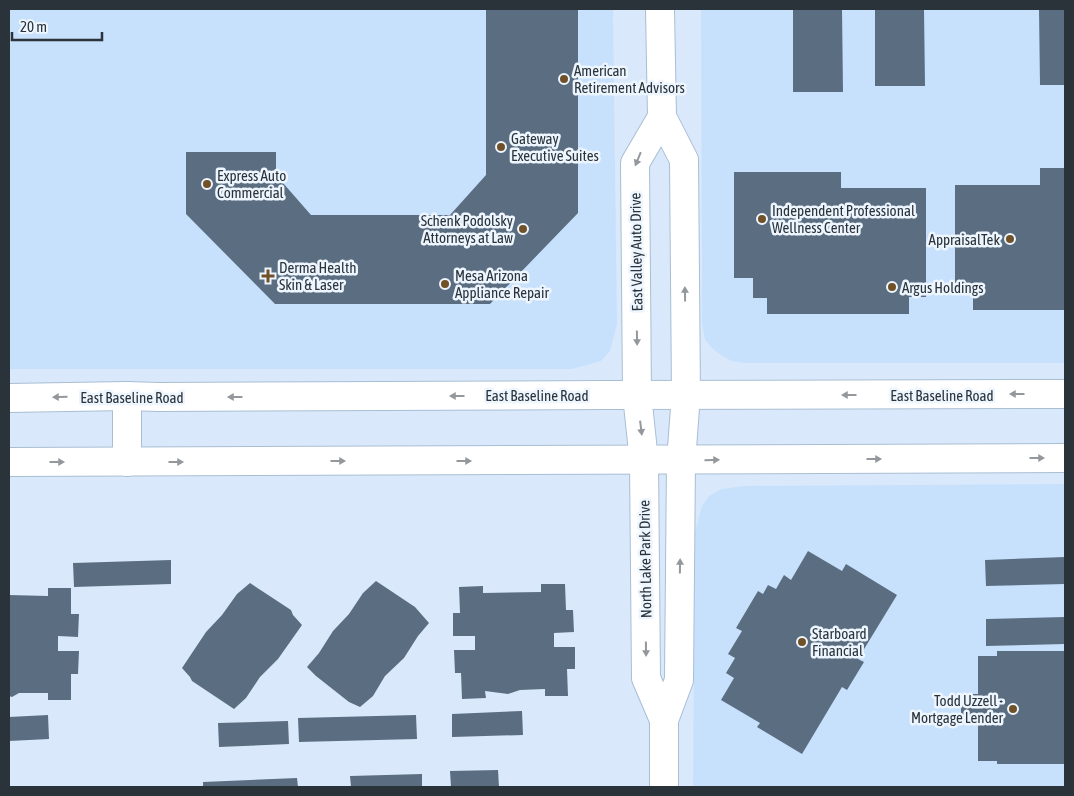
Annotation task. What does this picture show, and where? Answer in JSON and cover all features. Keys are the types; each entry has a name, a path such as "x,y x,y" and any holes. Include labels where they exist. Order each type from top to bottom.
{"main road":[{"path":"660,9 662,117 684,160 686,395"},
{"name":"East Valley Auto Drive","path":"637,395 635,162 662,117"},
{"name":"East Baseline Road","path":"9,398 127,396 1065,394"},
{"name":"North Lake Park Drive","path":"637,395 644,461 646,678 664,720"},
{"name":"North Lake Park Drive","path":"664,787 664,720 679,680 681,461 686,395"},
{"path":"127,396 127,462"},
{"path":"9,462 681,461 1065,458"}],"shaded area":[{"path":"9,9 613,9 617,324 610,351 601,361 572,369 9,369"},
{"path":"701,9 1065,9 1065,363 746,363 732,361 712,348 705,340 702,323"},
{"path":"1065,484 1065,787 693,787 695,532 702,506 709,496 722,489 743,486"}],"building":[{"path":"486,9 578,9 578,213 490,304 275,304 186,214 186,152 276,152 276,175 311,215 450,215 486,175"},
{"path":"793,9 842,9 843,92 793,92"},
{"path":"875,9 924,9 925,86 875,86"},
{"path":"1039,9 1065,9 1065,85 1040,85"},
{"name":"AppraisalTek","path":"1040,168 1065,168 1065,310 973,310 973,294 955,294 955,185 1040,185"},
{"path":"734,172 841,172 841,188 926,188 926,297 909,297 909,314 767,314 767,298 753,298 753,278 734,278"},
{"name":"Starboard Financial","path":"808,551 842,571 846,564 897,595 858,659 864,662 847,690 842,687 802,754 757,727 760,723 721,700 734,678 726,673 735,658 728,654 742,631 736,628 758,591 763,594 768,585 776,589 784,575 791,580"},
{"path":"1065,557 1065,584 986,586 985,560"},
{"path":"171,560 171,584 74,587 73,563"},
{"path":"376,581 415,607 429,623 404,658 385,676 373,696 360,707 349,702 307,667 319,653 333,631 349,614 363,593"},
{"path":"250,583 291,610 302,625 278,659 260,677 246,698 234,709 192,681 182,668 206,632 222,615 237,594"},
{"path":"541,584 565,584 566,610 573,610 574,632 554,633 554,647 575,647 575,669 567,669 568,696 545,696 545,689 520,690 508,694 485,691 486,698 462,699 461,673 455,673 454,650 475,650 475,636 453,636 453,613 460,613 459,587 483,586 483,593 541,592"},
{"path":"48,588 71,588 71,614 79,614 78,637 58,636 58,651 79,651 78,674 71,674 71,700 48,700 48,693 19,693 12,697 9,696 9,595 48,596"},
{"path":"1065,617 1065,644 986,646 986,619"},
{"name":"Todd Uzzell - Mortgage Lender","path":"997,651 1064,651 1064,764 997,764 997,761 978,761 978,724 961,724 961,694 978,694 978,656 997,656"},
{"path":"522,711 523,735 452,737 452,714"},
{"path":"48,715 49,739 9,741 9,717"},
{"path":"416,715 417,739 299,742 298,718"},
{"path":"288,721 289,744 219,747 218,723"},
{"path":"498,770 499,787 451,787 450,771"},
{"path":"422,774 422,787 351,787 350,776"},
{"path":"297,778 298,787 203,787 203,782"}],"place":[{"name":"American Retirement Advisors","path":"564,79"},
{"name":"Gateway Executive Suites","path":"501,147"},
{"name":"Express Auto Commercial","path":"207,184"},
{"name":"Independent Professional Wellness Center","path":"762,219"},
{"name":"Schenk Podolsky Attorneys at Law","path":"523,229"},
{"name":"AppraisalTek","path":"1010,239"},
{"name":"Derma Health Skin & Laser","path":"268,276"},
{"name":"Mesa Arizona Appliance Repair","path":"445,284"},
{"name":"Argus Holdings","path":"892,287"},
{"name":"Starboard Financial","path":"802,642"},
{"name":"Todd Uzzell - Mortgage Lender","path":"1013,709"}]}
